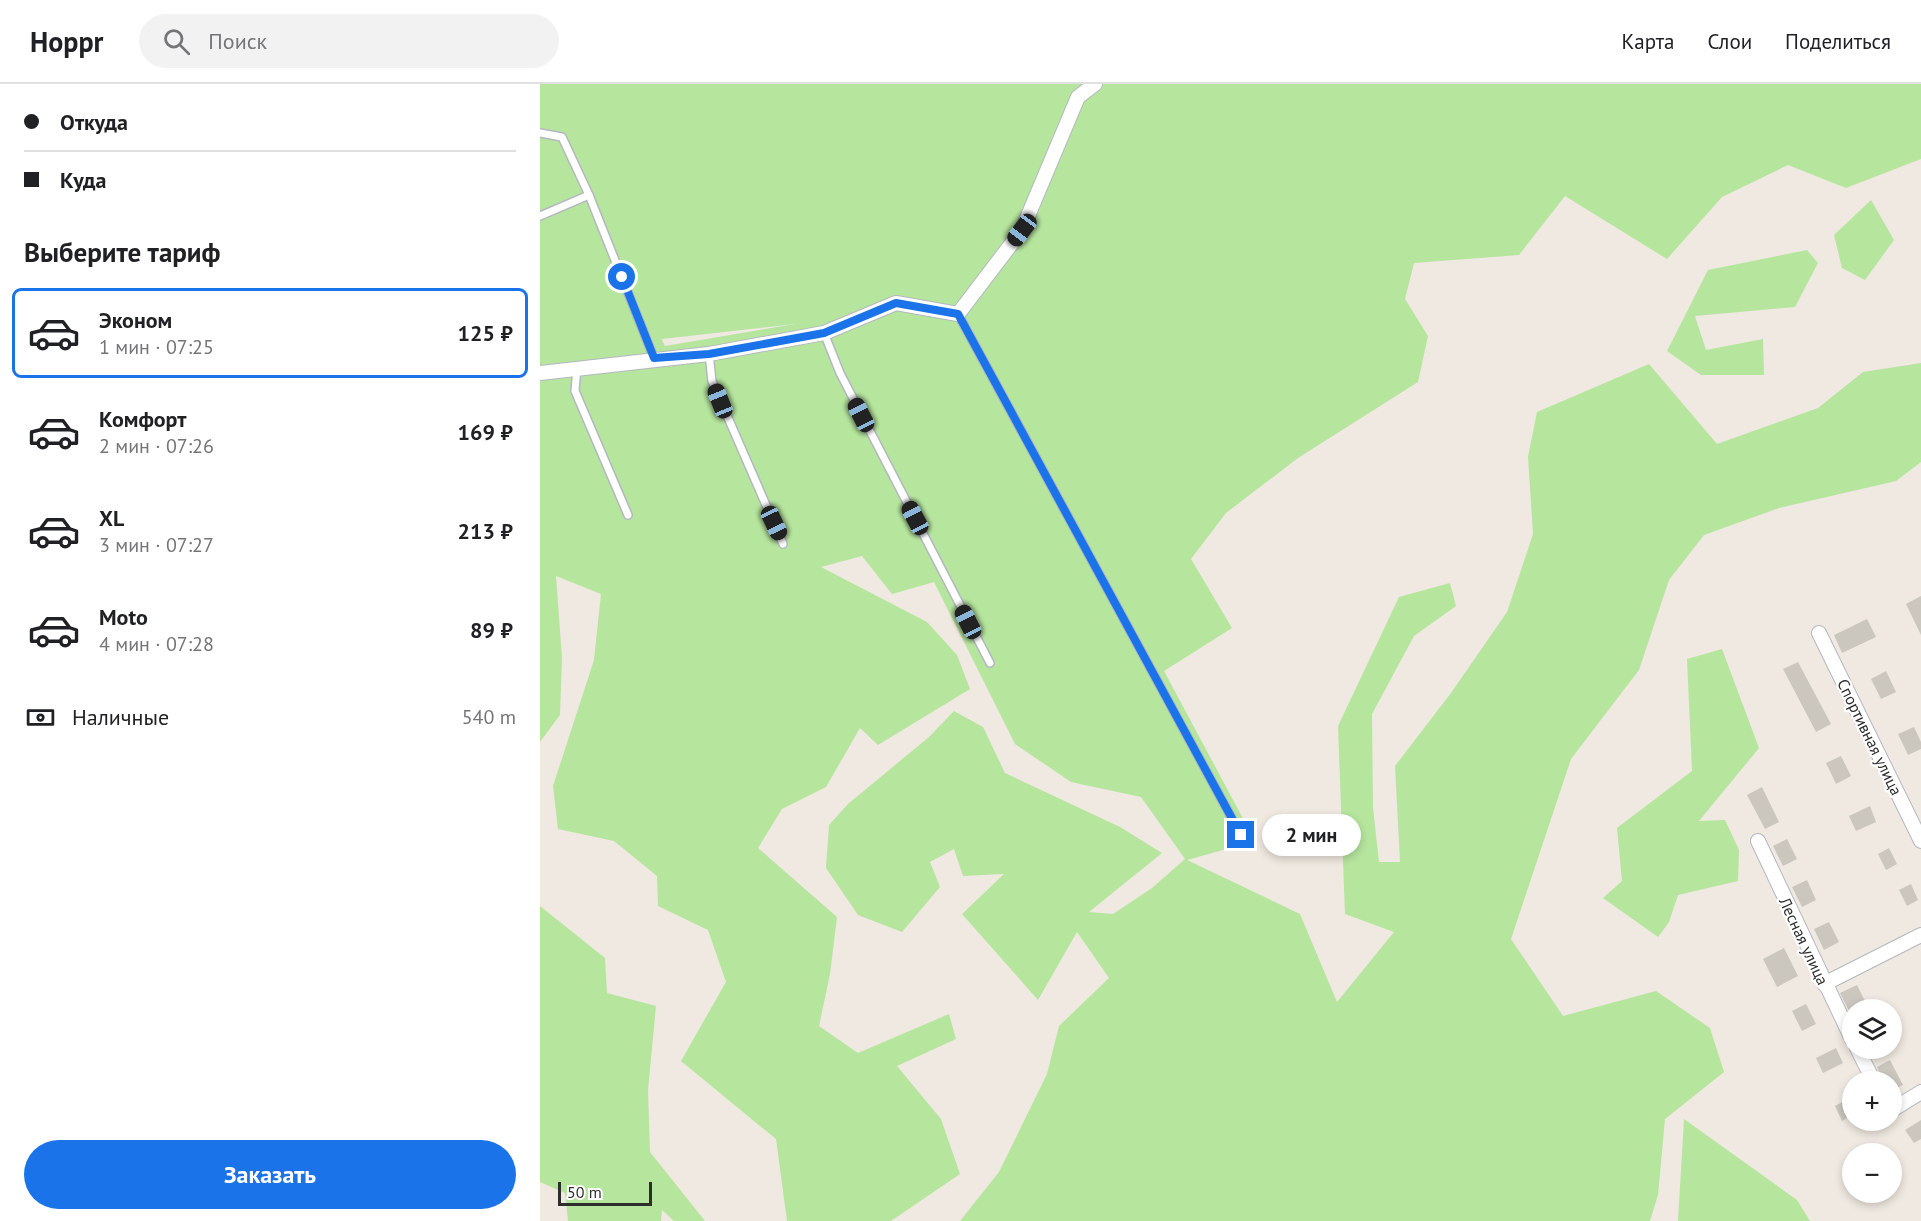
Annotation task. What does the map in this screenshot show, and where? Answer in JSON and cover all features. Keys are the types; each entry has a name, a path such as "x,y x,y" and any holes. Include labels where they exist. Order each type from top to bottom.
{"street":[{"path":"540,373 654,358 709,354 824,333 896,303 958,314 1022,230 1078,97 1095,84"},
{"name":"Спортивная улица","path":"1819,633 1921,841"},
{"name":"Лесная улица","path":"1758,841 1842,1019"},
{"path":"1824,984 1921,935"},
{"path":"1902,1104 1921,1092"}],"lane":[{"path":"540,133 562,137 589,195 654,358"},
{"path":"540,216 589,195"},
{"path":"958,314 1241,835"},
{"path":"824,333 840,373 990,663"},
{"path":"709,354 712,381 783,544"},
{"path":"577,367 575,391 628,515"}],"green space":[{"path":"540,84 1921,84 1921,159 1846,188 1788,165 1722,197 1667,259 1565,196 1519,255 1414,263 1405,299 1428,336 1418,382 1298,458 1226,513 1191,559 1232,628 1164,671 1255,841 1187,860 1300,914 1337,1002 1394,932 1345,914 1338,726 1399,597 1450,583 1456,606 1414,636 1372,714 1373,808 1379,862 1400,862 1395,766 1451,693 1507,612 1533,534 1528,457 1537,412 1649,364 1717,444 1818,408 1863,372 1921,363 1921,462 1896,481 1779,508 1704,535 1669,580 1639,670 1571,759 1511,939 1563,1016 1656,991 1710,1028 1724,1072 1665,1119 1658,1195 1650,1221 960,1221 999,1172 1047,1074 1059,1026 1109,978 1077,932 1038,1000 962,914 1004,874 963,876 954,849 930,862 940,887 902,932 858,915 826,868 829,825 848,804 929,737 954,711 983,727 1005,773 1120,827 1162,853 1089,912 1113,914 1152,888 1185,859 1141,797 1071,782 1015,744 934,582 892,594 862,556 821,567 927,622 957,655 970,689 878,745 860,728 826,787 782,809 758,848 837,917 830,974 819,1026 858,1053 949,1014 956,1039 897,1066 941,1119 960,1174 891,1221 787,1221 776,1139 681,1061 726,982 708,930 658,906 657,876 614,841 558,829 553,786 594,660 601,594 556,576 562,658 560,715 540,742","holes":["795,324 665,346 662,339"]},
{"path":"1871,200 1894,240 1865,280 1842,268 1834,235"},
{"path":"1807,250 1818,263 1795,307 1695,316 1706,350 1763,339 1764,375 1701,375 1667,351 1708,270"},
{"path":"1722,649 1759,748 1699,821 1725,820 1739,850 1738,881 1678,895 1669,922 1658,937 1603,898 1622,881 1617,828 1692,771 1687,659"},
{"path":"540,906 605,958 607,993 656,1006 648,1090 650,1152 705,1221 674,1221 662,1210 661,1221 568,1221 565,1193 540,1182"},
{"path":"1684,1119 1797,1200 1810,1221 1678,1221"}],"building":[{"path":"1921,596 1921,635 1906,604"},
{"path":"1867,619 1876,637 1842,653 1834,635"},
{"path":"1798,662 1831,724 1816,732 1783,669"},
{"path":"1886,671 1896,692 1881,699 1871,679"},
{"path":"1914,727 1921,742 1921,749 1908,755 1898,734"},
{"path":"1841,756 1851,776 1836,784 1826,763"},
{"path":"1762,787 1779,822 1765,829 1747,795"},
{"path":"1870,806 1876,822 1856,831 1849,816"},
{"path":"1787,839 1797,859 1783,866 1773,846"},
{"path":"1889,848 1897,864 1886,870 1878,854"},
{"path":"1807,880 1816,900 1802,907 1792,887"},
{"path":"1911,884 1918,900 1907,906 1899,890"},
{"path":"1829,922 1839,942 1824,950 1814,929"},
{"path":"1784,948 1798,976 1777,987 1763,959"},
{"path":"1857,985 1864,999 1843,999 1840,993"},
{"path":"1806,1004 1816,1024 1802,1031 1792,1011"},
{"path":"1836,1048 1843,1063 1823,1073 1816,1058"},
{"path":"1890,1060 1896,1071 1879,1071 1877,1067"},
{"path":"1842,1102 1842,1121 1835,1106"},
{"path":"1921,1120 1921,1139 1914,1143 1905,1130"}],"route":[{"path":"622,277 654,358 709,354 824,333 896,303 958,314 1241,835"}]}
